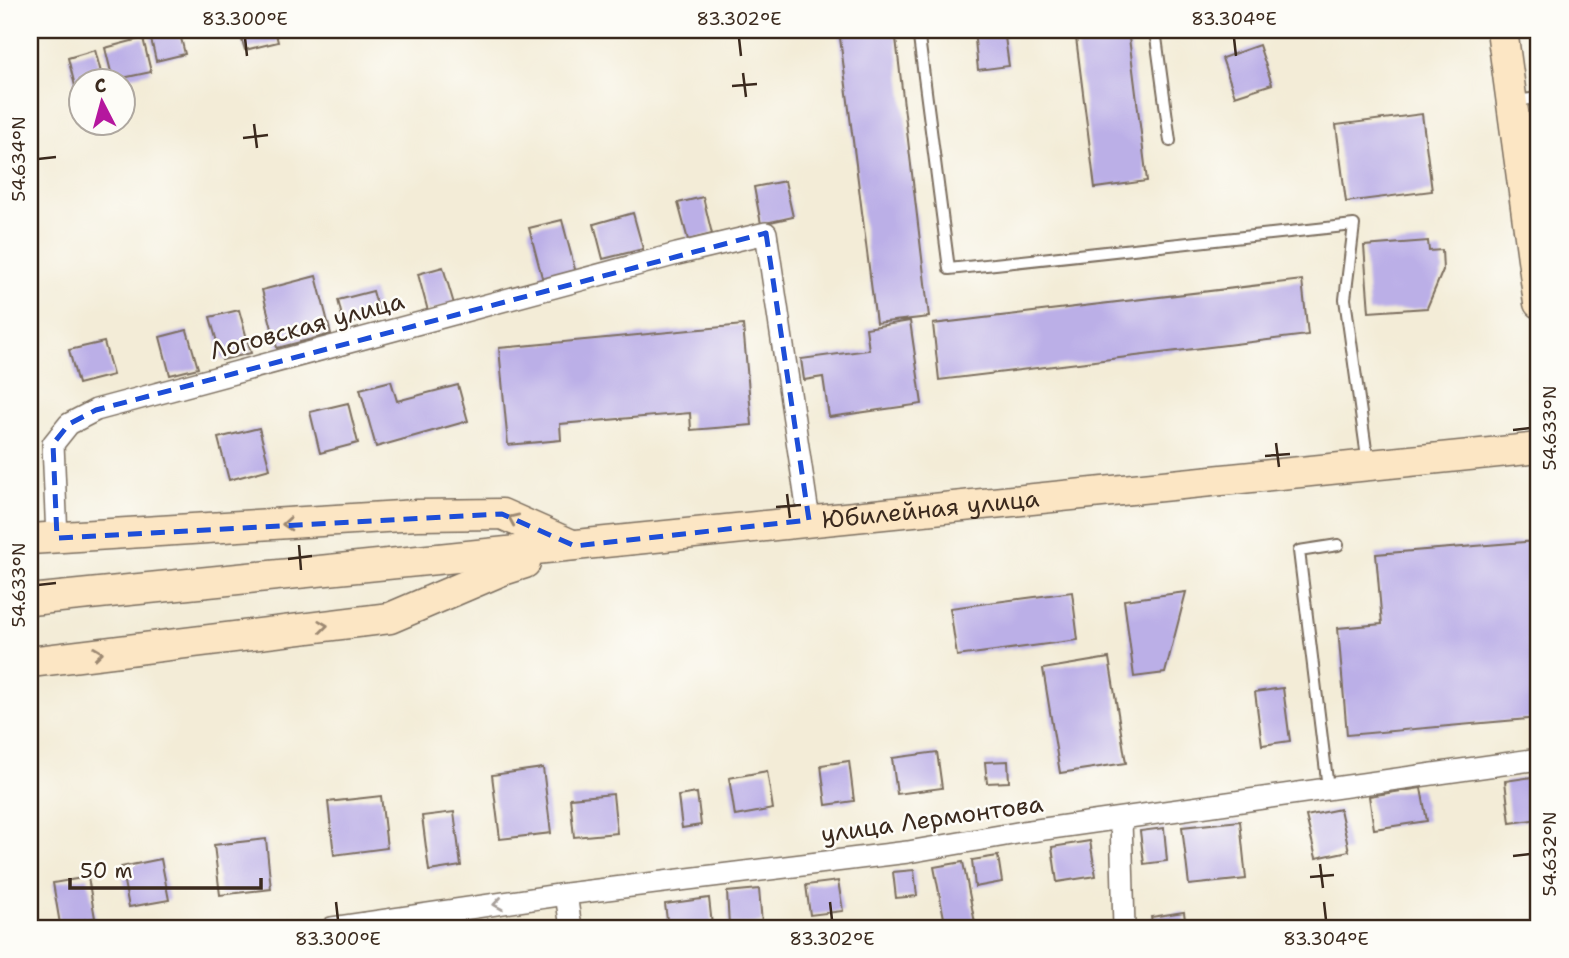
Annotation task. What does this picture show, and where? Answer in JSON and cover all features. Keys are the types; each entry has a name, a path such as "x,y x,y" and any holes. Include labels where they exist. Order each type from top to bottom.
{"main road":[{"path":"1502,30 1525,100 1539,303"},
{"name":"Юбилейная улица","path":"30,600 1539,448"},
{"path":"43,539 417,515 502,514 575,547"},
{"path":"30,662 390,618 500,570 575,547"}],"street":[{"name":"Логовская улица","path":"43,539 53,444 69,424 96,410 677,254 766,233 809,520"},
{"name":"улица Лермонтова","path":"332,928 566,894 908,852 1023,832 1539,759"},
{"path":"1121,819 1124,928"},
{"path":"566,894 572,928"}],"lane":[{"path":"918,30 949,269 1354,225 1345,299 1368,465"},
{"path":"1155,30 1170,141"},
{"path":"1328,788 1299,551 1338,545"}],"highlighted area":[{"path":"766,233 809,520 575,546 502,514 57,538 53,444 69,424 96,410"}],"building":[{"path":"149,30 179,30 185,54 156,61"},
{"path":"239,30 275,30 278,42 245,50"},
{"path":"839,30 895,30 929,317 876,323"},
{"path":"974,30 1004,30 1009,66 978,70"},
{"path":"1075,30 1128,30 1147,181 1095,188"},
{"path":"143,38 151,72 136,75 136,66 110,66 105,48"},
{"path":"1259,45 1272,84 1235,96 1222,58"},
{"path":"95,50 99,66 70,66 68,58"},
{"path":"30,87 35,104 30,105"},
{"path":"1422,114 1432,191 1346,202 1336,125"},
{"path":"785,181 793,217 761,224 754,187"},
{"path":"703,197 712,234 688,240 678,203"},
{"path":"633,213 643,249 603,259 594,224"},
{"path":"562,220 576,273 543,281 529,228"},
{"path":"1428,241 1429,251 1442,250 1443,270 1427,308 1369,312 1364,246"},
{"path":"443,267 454,304 428,311 418,274"},
{"path":"316,276 331,334 277,348 262,290"},
{"path":"1302,280 1308,335 939,380 933,324"},
{"path":"373,291 380,316 344,325 338,300"},
{"path":"239,310 251,353 222,360 210,317"},
{"path":"910,321 922,404 829,417 823,377 804,380 801,359 869,350 866,328"},
{"path":"743,325 752,425 691,430 690,413 560,424 561,440 508,445 499,348"},
{"path":"187,330 198,368 170,375 160,337"},
{"path":"104,342 113,375 78,384 69,350"},
{"path":"391,381 397,401 458,385 468,421 376,447 360,389"},
{"path":"348,403 358,443 320,453 310,412"},
{"path":"259,428 270,469 229,480 218,438"},
{"path":"1536,541 1539,576 1539,718 1347,735 1338,628 1382,624 1376,554"},
{"path":"1072,592 1078,640 957,656 950,608"},
{"path":"1186,592 1165,673 1134,677 1124,600"},
{"path":"1109,658 1126,763 1060,773 1043,669"},
{"path":"1283,688 1290,741 1262,745 1255,692"},
{"path":"937,752 942,788 897,794 892,758"},
{"path":"849,761 854,801 826,805 821,765"},
{"path":"1008,761 1009,782 987,783 985,762"},
{"path":"543,768 551,833 500,839 492,775"},
{"path":"767,771 773,809 735,816 729,778"},
{"path":"1539,776 1539,819 1510,823 1505,781"},
{"path":"1421,788 1427,821 1374,829 1369,796"},
{"path":"697,793 701,825 682,828 678,796"},
{"path":"613,794 617,833 574,837 570,798"},
{"path":"381,796 387,848 334,855 328,802"},
{"path":"1340,809 1349,851 1316,858 1306,816"},
{"path":"454,812 461,866 429,871 422,816"},
{"path":"1240,821 1246,879 1189,885 1182,827"},
{"path":"1164,828 1167,861 1144,864 1140,831"},
{"path":"266,839 271,889 220,895 214,845"},
{"path":"1090,841 1096,876 1057,882 1052,847"},
{"path":"998,856 1002,882 975,887 972,860"},
{"path":"161,859 169,900 129,907 121,867"},
{"path":"963,862 975,923 946,928 934,867"},
{"path":"914,870 917,896 896,898 893,872"},
{"path":"88,877 95,918 60,924 53,883"},
{"path":"838,881 843,911 810,915 806,885"},
{"path":"759,889 762,923 729,925 727,892"},
{"path":"709,898 712,925 668,928 665,904"},
{"path":"1184,912 1186,928 1153,928 1151,917"}]}
